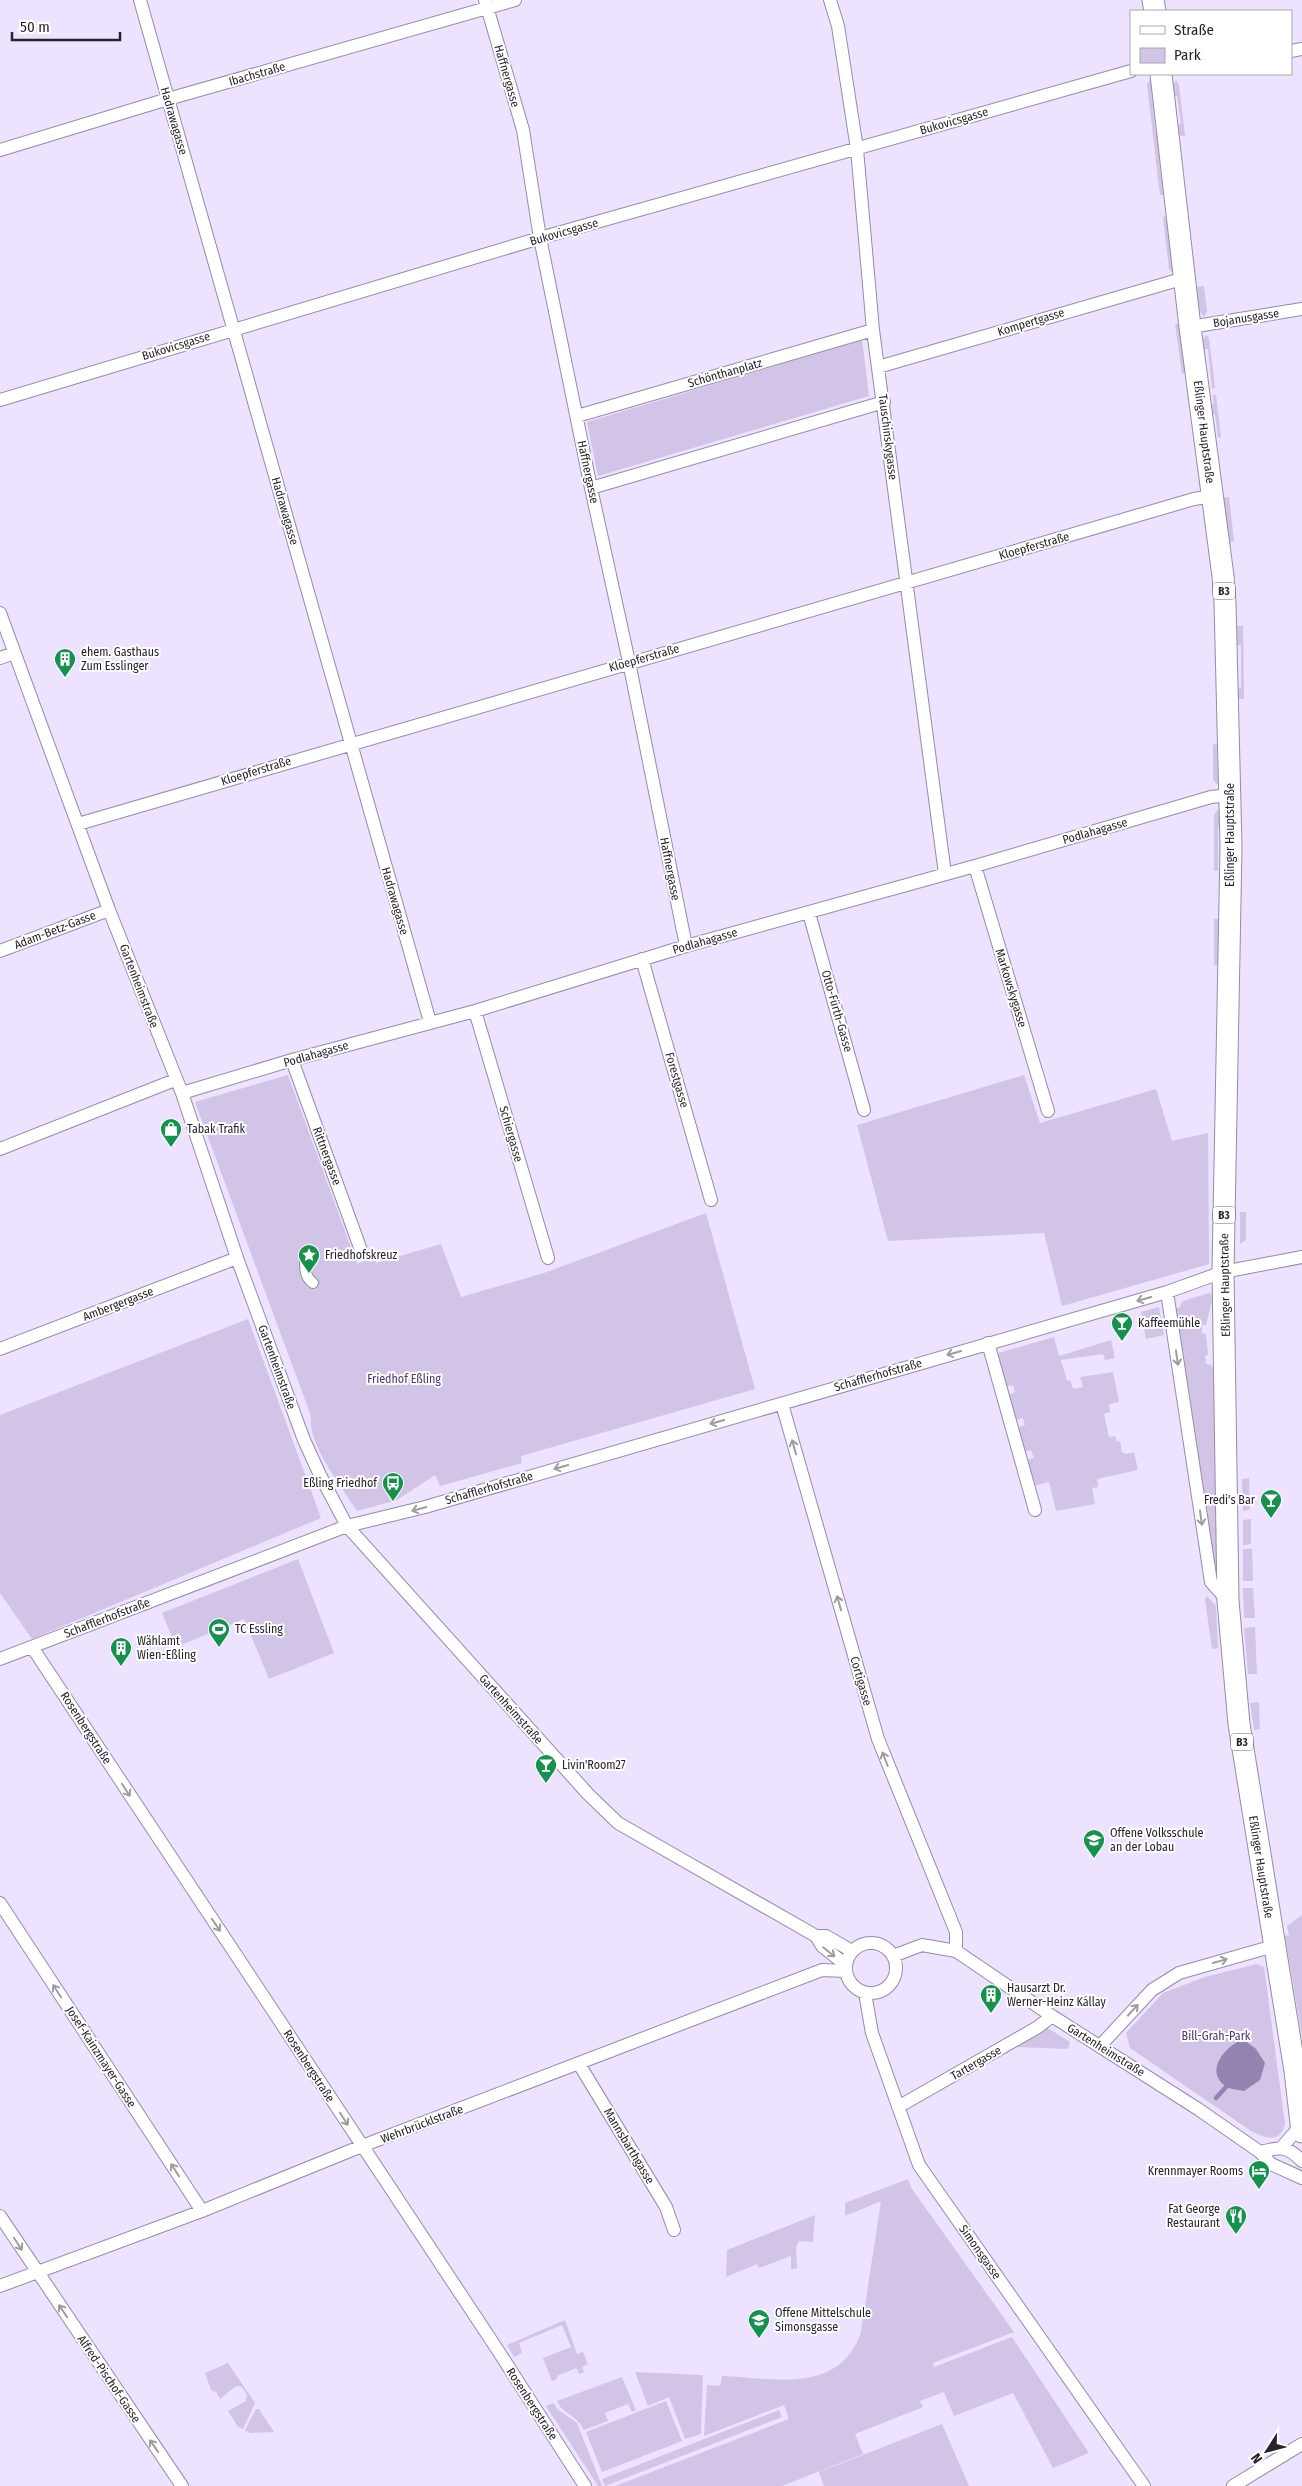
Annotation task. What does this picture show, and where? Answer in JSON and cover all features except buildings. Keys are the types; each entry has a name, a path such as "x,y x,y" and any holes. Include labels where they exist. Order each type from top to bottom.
{"main road":[{"name":"Eßlinger Hauptstraße","path":"1161,75 1190,327 1224,576 1230,795 1223,1272 1228,1601 1239,1724 1301,2126"}],"street":[{"name":"Hadrawagasse","path":"140,0 430,1022"},
{"name":"Ibachstraße","path":"0,150 486,4 515,0"},
{"name":"Tauschinskygasse","path":"830,0 838,26 857,149 873,330 945,874"},
{"name":"Haffnergasse","path":"486,4 522,130 540,238 591,488 630,662 686,946"},
{"name":"Bukovicsgasse","path":"0,400 234,328 540,238 1130,71"},
{"name":"Kompertgasse","path":"878,367 1185,278"},
{"name":"Bojanusgasse","path":"1190,327 1302,309"},
{"name":"Schönthanplatz","path":"577,416 873,330"},
{"path":"591,488 884,402"},
{"name":"Kloepferstraße","path":"78,824 630,662 906,584 1194,499 1212,496"},
{"name":"Gartenheimstraße","path":"0,613 109,910 175,1080 182,1093 236,1258 304,1440 347,1526 588,1794 618,1823 816,1936 822,1946 846,1968 852,1986 865,1993"},
{"path":"0,658 14,653"},
{"name":"Podlahagasse","path":"182,1093 292,1060 475,1011 686,946 975,866 1211,797 1230,795"},
{"name":"Markowskygasse","path":"975,866 1048,1111"},
{"name":"Adam-Betz-Gasse","path":"0,951 109,910"},
{"name":"Otto-Fürth-Gasse","path":"809,912 864,1110"},
{"name":"Forestgasse","path":"642,959 711,1200"},
{"name":"Schiergasse","path":"475,1011 548,1258"},
{"name":"Rittnergasse","path":"292,1060 362,1253"},
{"path":"0,1149 175,1080"},
{"name":"Ambergergasse","path":"0,1349 236,1258"},
{"name":"Schafflerhofstraße","path":"0,1659 347,1526 425,1507 782,1404 1168,1292 1223,1272 1302,1258"},
{"path":"305,1260 305,1271 308,1280 313,1283"},
{"path":"1168,1292 1211,1582 1228,1601"},
{"path":"988,1343 1035,1510"},
{"name":"Cortigasse","path":"782,1404 878,1740 956,1932 956,1952"},
{"name":"Rosenbergstraße","path":"32,1647 585,2486"},
{"name":"Josef-Kainzmayer-Gasse","path":"0,1903 202,2211"},
{"name":"Gartenheimstraße","path":"816,1936 826,1936 852,1951"},
{"path":"846,1968 848,1956 852,1951 857,1946 868,1943 882,1945 893,1956 896,1966 895,1976 886,1988 874,1994 865,1993"},
{"name":"Gartenheimstraße","path":"893,1956 922,1945 956,1952 1260,2152 1271,2164 1302,2178"},
{"path":"1100,2046 1152,1990 1179,1973 1274,1946"},
{"name":"Wehrbrücklstraße","path":"0,2286 202,2211 362,2146 822,1970 846,1968"},
{"name":"Simonsgasse","path":"865,1993 872,2033 919,2165 1144,2486"},
{"name":"Tartergasse","path":"898,2107 1038,2027 1052,2016"},
{"name":"Mannsbarthgasse","path":"579,2064 666,2208 674,2230"},
{"path":"1260,2152 1282,2147 1301,2126"},
{"path":"1282,2147 1293,2152 1302,2161"},
{"name":"Alfred-Pischof-Gasse","path":"0,2216 182,2486"},
{"path":"1233,2486 1302,2444"}],"green space":[{"path":"1150,79 1157,97 1152,97 1156,134 1161,134 1162,144 1158,145 1161,177 1166,177 1168,187 1163,188 1164,195 1160,195 1147,85"},
{"path":"1176,80 1179,85 1185,136 1177,135 1176,125 1181,124 1177,96 1173,96 1172,88"},
{"path":"1166,216 1167,220 1171,220 1168,231 1174,274 1169,269 1163,217"},
{"path":"1204,286 1207,311 1204,317 1198,309 1195,287"},
{"path":"1175,324 1179,324 1185,369 1185,373 1182,374"},
{"path":"1206,335 1209,338 1215,388 1212,389 1208,349 1203,349 1202,341"},
{"path":"862,340 869,396 598,476 587,422"},
{"path":"1213,395 1216,395 1221,437 1218,438 1215,414 1211,415 1210,404 1214,404"},
{"path":"1229,497 1234,541 1230,542 1221,498"},
{"path":"1235,626 1243,626 1244,699 1237,699 1237,689 1241,688 1241,645 1236,645"},
{"path":"1213,744 1217,745 1217,766 1222,766 1220,780 1217,784 1213,780"},
{"path":"1218,809 1222,826 1218,826 1218,871 1214,871 1214,815"},
{"path":"1214,919 1218,919 1219,965 1214,965"},
{"name":"Friedhof Eßling","path":"288,1075 357,1264 368,1259 370,1262 375,1260 376,1263 441,1244 461,1297 544,1273 706,1213 755,1389 521,1456 522,1463 440,1486 435,1475 397,1500 357,1511 327,1465 314,1439 311,1416 195,1102"},
{"path":"1024,1075 1040,1123 1156,1089 1172,1141 1208,1133 1209,1264 1062,1306 1044,1233 888,1241 857,1125"},
{"path":"1240,1212 1246,1212 1246,1240 1240,1244"},
{"path":"1209,1293 1213,1296 1206,1325 1202,1325 1202,1333 1206,1334 1208,1355 1205,1356 1206,1364 1211,1365 1218,1378 1221,1579 1215,1581 1176,1308 1179,1308 1183,1301"},
{"path":"1159,1307 1164,1335 1146,1339 1141,1312"},
{"path":"248,1319 321,1518 32,1639 0,1593 0,1415"},
{"path":"1054,1337 1059,1356 1111,1340 1115,1358 1105,1360 1103,1354 1061,1360 1067,1381 1070,1380 1073,1389 1083,1387 1080,1377 1113,1372 1119,1402 1109,1404 1110,1412 1104,1414 1109,1437 1115,1436 1117,1442 1120,1441 1122,1452 1126,1454 1134,1452 1138,1470 1097,1479 1098,1487 1092,1488 1095,1504 1056,1511 1049,1482 1034,1486 1026,1460 1034,1458 1031,1450 1024,1452 1017,1428 1025,1425 1023,1418 1015,1420 1007,1396 1015,1392 1013,1385 1005,1387 995,1354"},
{"path":"1249,1478 1250,1509 1243,1511 1242,1479"},
{"path":"1251,1519 1251,1544 1243,1545 1243,1520"},
{"path":"1243,1549 1252,1549 1253,1581 1243,1581"},
{"path":"298,1559 334,1653 269,1679 244,1619 176,1647 162,1613"},
{"path":"1243,1588 1253,1588 1255,1618 1244,1618"},
{"path":"1207,1596 1216,1606 1218,1648 1212,1649 1205,1599"},
{"path":"1255,1627 1257,1674 1248,1674 1244,1628"},
{"path":"1259,1702 1260,1729 1254,1730 1250,1703"},
{"path":"1302,1915 1302,2037 1285,1936 1289,1935 1287,1926"},
{"name":"Bill-Grah-Park","path":"1257,1964 1264,1967 1285,2124 1280,2135 1271,2138 1251,2131 1130,2048 1126,2033 1163,1993 1205,1977"},
{"path":"1046,2027 1070,2042 1068,2049 1017,2047 1017,2044"},
{"path":"908,2179 912,2189 1014,2332 933,2363 934,2367 1012,2337 1089,2453 1053,2468 1013,2393 954,2416 944,2392 920,2401 923,2407 855,2434 863,2454 782,2486 615,2486 789,2419 784,2405 704,2436 707,2385 720,2386 722,2376 783,2380 803,2378 821,2374 838,2366 851,2352 861,2332 881,2201 845,2216 845,2203"},
{"path":"815,2215 813,2242 799,2241 796,2247 797,2268 791,2270 791,2256 759,2268 757,2264 726,2277 727,2250"},
{"path":"565,2320 577,2354 583,2352 588,2364 582,2367 584,2372 579,2374 576,2368 557,2376 557,2379 552,2381 543,2358 571,2347 562,2325 519,2343 522,2353 514,2357 507,2345"},
{"path":"228,2363 255,2403 243,2429 238,2427 228,2411 246,2401 247,2395 242,2387 236,2386 220,2399 216,2392 211,2390 205,2373"},
{"path":"635,2372 703,2375 701,2434 685,2439 669,2397 648,2406"},
{"path":"622,2377 636,2410 632,2412 628,2404 605,2413 608,2421 584,2430 577,2421 562,2409 557,2401"},
{"path":"666,2401 682,2441 602,2472 586,2432"},
{"path":"554,2403 557,2409 577,2423 602,2486 598,2486 546,2406"},
{"path":"256,2409 259,2409 274,2432 250,2433 245,2430"},
{"path":"779,2410 782,2417 605,2486 602,2479"},
{"path":"942,2424 969,2486 824,2486 819,2472"}],"shaded area":[{"path":"1243,2039 1256,2049 1265,2063 1260,2080 1244,2091 1225,2086 1219,2080 1217,2073 1217,2066 1224,2053 1236,2042"}],"waterway":[{"path":"1216,2098 1226,2087"}],"place":[{"name":"ehem. Gasthaus Zum Esslinger","path":"65,678"},
{"name":"Tabak Trafik","path":"171,1148"},
{"name":"Friedhofskreuz","path":"309,1274"},
{"name":"Kaffeemühle","path":"1122,1342"},
{"name":"Eßling Friedhof","path":"393,1502"},
{"name":"Fredi's Bar","path":"1271,1519"},
{"name":"TC Essling","path":"219,1648"},
{"name":"Wählamt Wien-Eßling","path":"121,1667"},
{"name":"Livin'Room27","path":"546,1784"},
{"name":"Offene Volksschule an der Lobau","path":"1094,1859"},
{"name":"Hausarzt Dr. Werner-Heinz Kállay","path":"991,2014"},
{"name":"Krennmayer Rooms","path":"1259,2190"},
{"name":"Fat George Restaurant","path":"1236,2235"},
{"name":"Offene Mittelschule Simonsgasse","path":"759,2339"}]}
